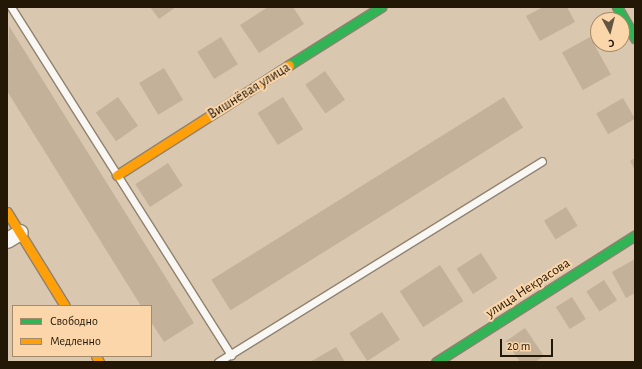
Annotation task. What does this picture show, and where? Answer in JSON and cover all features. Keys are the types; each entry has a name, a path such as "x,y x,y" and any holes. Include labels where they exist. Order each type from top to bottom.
{"street":[{"name":"Вишнёвая улица","path":"117,176 381,7"},
{"path":"617,7 635,38"},
{"path":"7,212 64,305"},
{"path":"7,240 20,232"},
{"name":"улица Некрасова","path":"436,362 635,235"}],"lane":[{"path":"11,7 230,354"},
{"path":"218,362 542,161"}],"building":[{"path":"150,7 176,7 159,19"},
{"path":"268,7 293,7 304,24 259,53 240,25"},
{"path":"543,7 567,7 575,22 540,41 526,16"},
{"path":"9,26 194,323 164,342 152,324 152,305 140,305 7,91"},
{"path":"221,37 238,64 214,79 197,52"},
{"path":"590,37 590,52 598,52 611,75 583,90 562,53"},
{"path":"164,68 183,100 158,115 139,83"},
{"path":"325,71 345,100 325,113 305,85"},
{"path":"118,97 138,126 116,141 96,112"},
{"path":"283,97 303,129 278,145 258,113"},
{"path":"504,97 523,128 231,310 211,280"},
{"path":"623,98 635,119 608,134 596,114"},
{"path":"635,158 635,170 630,161"},
{"path":"168,163 183,186 150,207 135,184"},
{"path":"566,207 578,226 556,239 544,221"},
{"path":"481,253 497,278 473,294 457,269"},
{"path":"635,259 635,293 626,298 612,272"},
{"path":"440,265 463,301 423,327 400,291"},
{"path":"604,280 617,300 599,312 586,291"},
{"path":"572,297 586,319 570,329 556,307"},
{"path":"382,312 400,340 367,361 349,333"},
{"path":"525,328 544,356 535,362 520,362 506,341"},
{"path":"336,347 345,362 310,362"}],"traffic: fast":[{"path":"289,65 381,7"},
{"path":"617,7 635,38"},
{"path":"436,362 635,235"}],"traffic: slow":[{"path":"117,175 289,65"},
{"path":"7,212 64,305"},
{"path":"96,357 99,362"}]}
